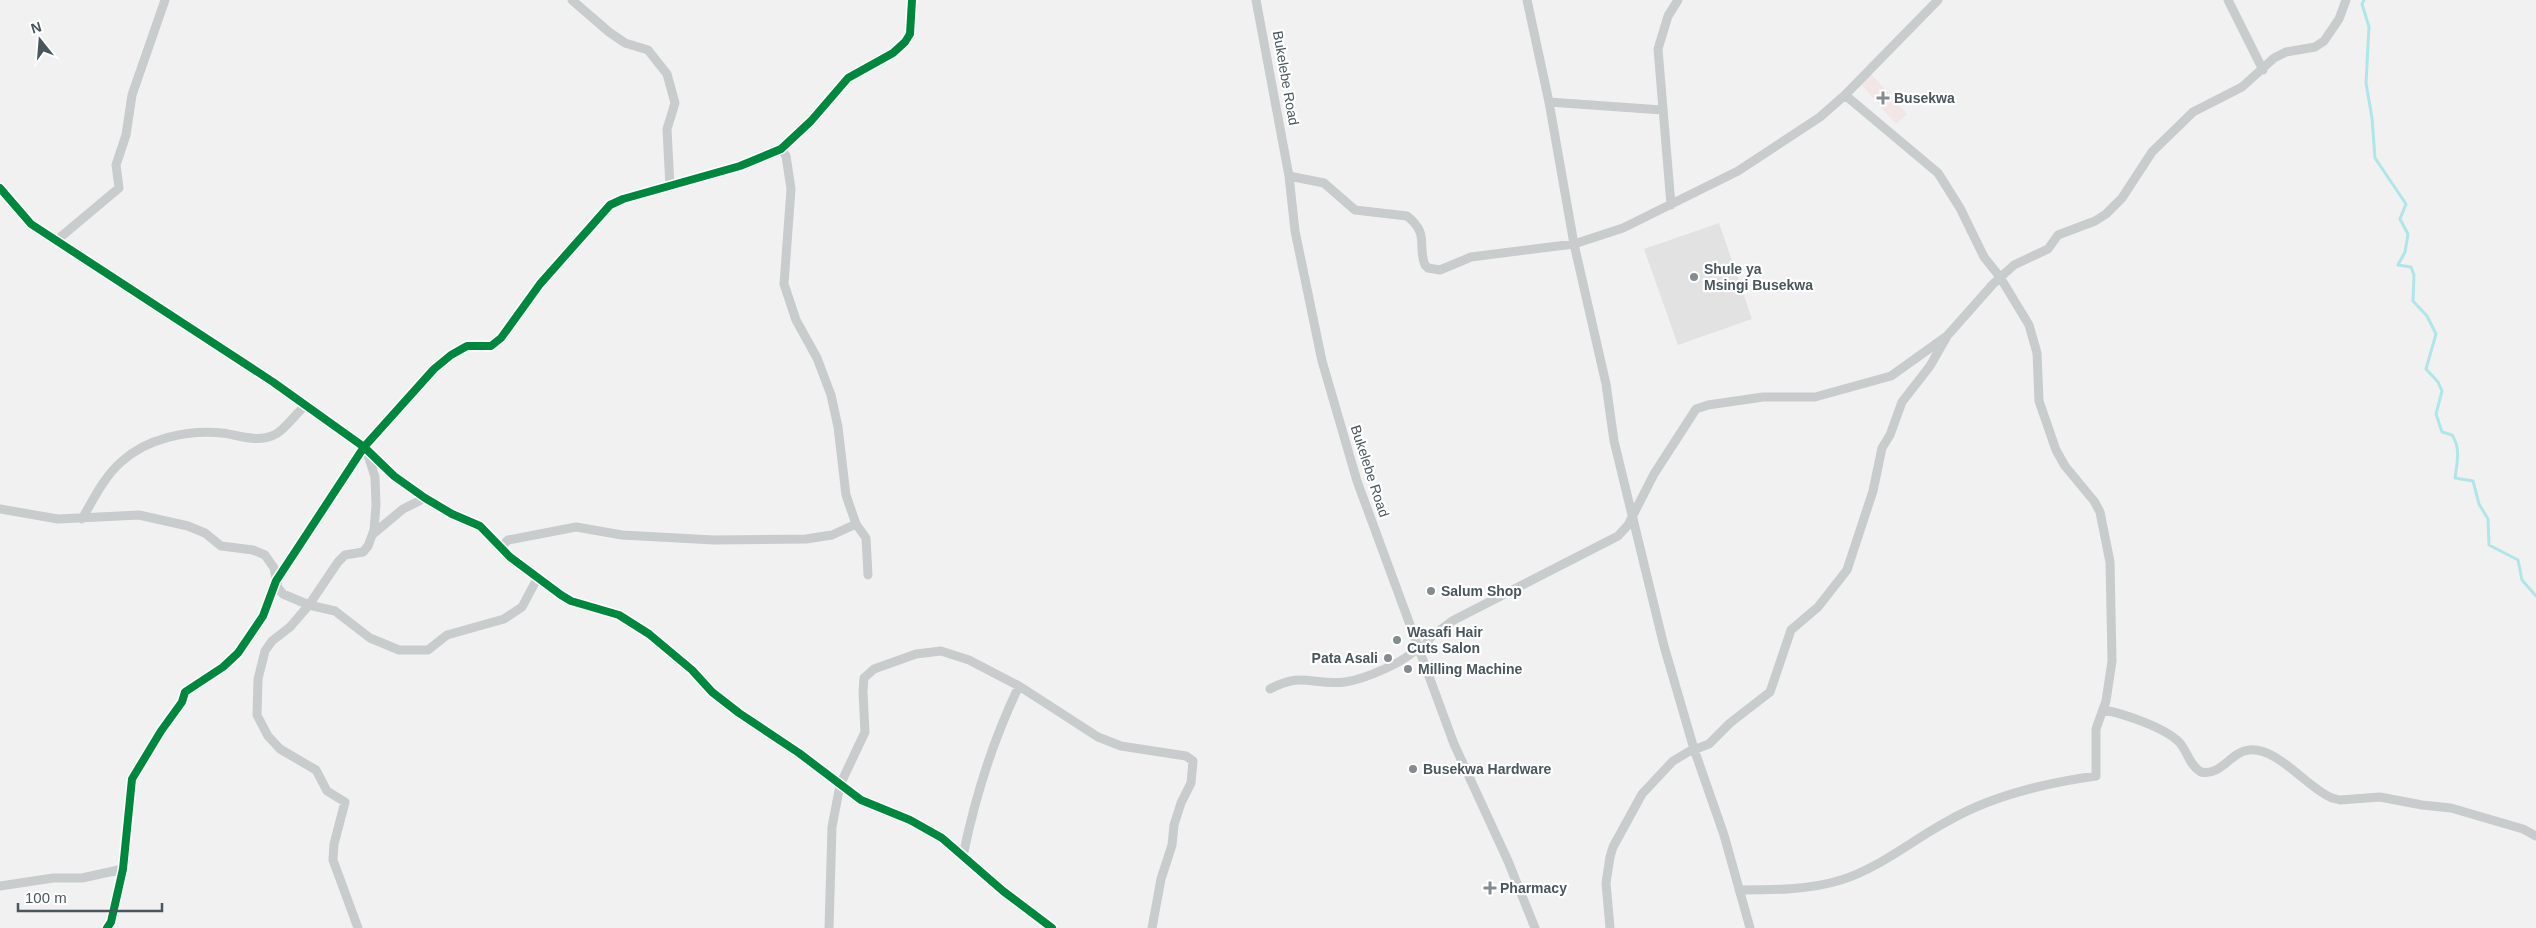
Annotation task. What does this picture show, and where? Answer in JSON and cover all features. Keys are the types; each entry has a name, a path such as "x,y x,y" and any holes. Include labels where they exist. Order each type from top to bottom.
{"street":[{"path":"57,240 119,188 116,165 126,135 132,95 165,0"},
{"path":"572,0 609,32 625,42 648,50 667,74 675,103 667,129 670,187"},
{"path":"107,928 111,922 123,869 132,778 161,731 182,702 185,692 223,667 238,653 263,616 276,581 365,448 434,369 451,355 467,346 491,346 501,338 540,284 604,210 623,199 740,166 781,149 811,121 848,78 894,53 905,42 910,34 912,0"},
{"name":"Bukelebe Road","path":"1256,0 1289,176 1295,231 1322,361 1357,481 1454,744 1508,861 1535,928"},
{"path":"1527,0 1549,102 1574,244 1606,384 1612,434 1634,515 1664,646 1694,749 1724,835 1750,928"},
{"path":"1670,205 1658,49 1668,16 1678,0"},
{"path":"1289,176 1324,183 1355,210 1406,216 1413,221 1423,239 1425,265 1434,270 1449,268 1471,257 1574,244 1623,228 1738,171 1789,139 1845,95 1938,0"},
{"path":"2228,0 2263,70"},
{"path":"1270,689 1287,680 1345,682 1357,679 1408,656 1452,621 1618,536 1634,515 1654,474 1696,409 1708,404 1763,397 1816,396 1891,376 1946,336 2000,277 2014,265 2048,249 2058,235 2101,218 2122,198 2152,152 2180,122 2215,99 2242,87 2263,70 2274,58 2286,52 2315,47 2324,42 2338,19 2346,0"},
{"path":"1740,890 1815,886 1844,879 1899,851 1970,809 2039,786 2096,776 2096,729 2104,710 2112,661 2111,584 2102,520 2097,506 2070,474 2056,450 2039,401 2038,364 2034,338 2023,313 2000,277 1984,257 1960,208 1938,173 1845,95"},
{"path":"1549,102 1662,110"},
{"path":"781,149 786,156 791,190 784,284 796,320 817,358 831,395 838,427 844,490 856,524 866,538 868,575"},
{"path":"0,188 31,224 273,382 365,448 394,476 425,498 452,514 480,526 510,557 571,601 619,615 649,634 692,670 712,692 868,804 910,820 942,838 1003,891 1052,928"},
{"path":"1610,928 1606,883 1613,847 1647,787 1673,761 1694,749 1709,744 1730,723 1770,692 1791,630 1818,607 1847,570 1873,491 1882,448 1890,435 1902,402 1930,366 1946,336"},
{"path":"82,519 109,475 121,461 143,447 157,440 191,434 220,433 251,439 266,438 280,431 304,406"},
{"path":"365,448 375,477 376,505 373,534"},
{"path":"358,928 333,860 334,844 345,802 327,792 316,770 280,749 268,736 257,715 258,679 265,651 310,605 338,562 345,555 363,552 373,534 403,509 425,498"},
{"path":"0,508 58,519 139,515 175,521 205,534 220,546 253,550 265,555 274,568 278,588 283,594 310,605 335,611 370,638 399,650 428,650 447,636 504,619 515,613 528,598 538,577"},
{"path":"501,547 508,540 576,527 622,535 714,540 806,539 832,535 856,524"},
{"path":"830,928 830,845 840,785 865,732 864,681 867,674 874,669 916,654 941,651 969,660 1018,686 1098,737 1120,746 1178,754 1193,761 1191,783 1180,803 1174,826 1172,845 1161,880 1152,928"},
{"path":"963,856 978,790 1018,686"},
{"path":"2104,710 2119,713 2170,735 2179,742 2194,767 2201,772 2216,771 2242,752 2253,750 2281,762 2332,798 2340,800 2380,796 2422,805 2451,808 2523,829 2536,836"},
{"path":"0,886 53,878 82,878 123,869"}],"shaded area":[{"name":"Busekwa","path":"1870,73 1907,114 1896,124 1859,82"},
{"path":"1719,223 1752,319 1678,345 1644,249"}],"waterway":[{"path":"2364,0 2362,4 2369,27 2366,83 2372,118 2375,158 2406,204 2400,219 2408,234 2405,252 2398,265 2411,267 2414,275 2413,301 2427,316 2436,334 2426,369 2438,382 2442,391 2436,414 2442,432 2452,435 2457,445 2458,456 2455,478 2473,481 2479,504 2488,519 2489,545 2518,560 2522,580 2536,596"}],"cycle path":[{"path":"107,928 111,922 123,869 132,779 161,731 182,702 185,692 223,667 238,653 263,616 276,581 364,447 434,369 451,355 467,346 491,346 501,338 540,284 610,205 623,199 740,166 781,149 811,121 848,78 893,53 905,42 910,34 912,0"},
{"path":"0,188 31,224 273,382 364,447 394,476 425,498 452,514 480,526 510,557 561,595 571,601 619,615 649,634 692,670 712,692 739,713 799,753 861,800 910,820 942,838 1003,891 1052,928"}],"place":[{"name":"Busekwa","path":"1883,98"},
{"name":"Shule ya Msingi Busekwa","path":"1694,277"},
{"name":"Salum Shop","path":"1431,591"},
{"name":"Wasafi Hair Cuts Salon","path":"1397,640"},
{"name":"Pata Asali","path":"1388,658"},
{"name":"Milling Machine","path":"1408,669"},
{"name":"Busekwa Hardware","path":"1413,769"},
{"name":"Pharmacy","path":"1490,888"}]}
